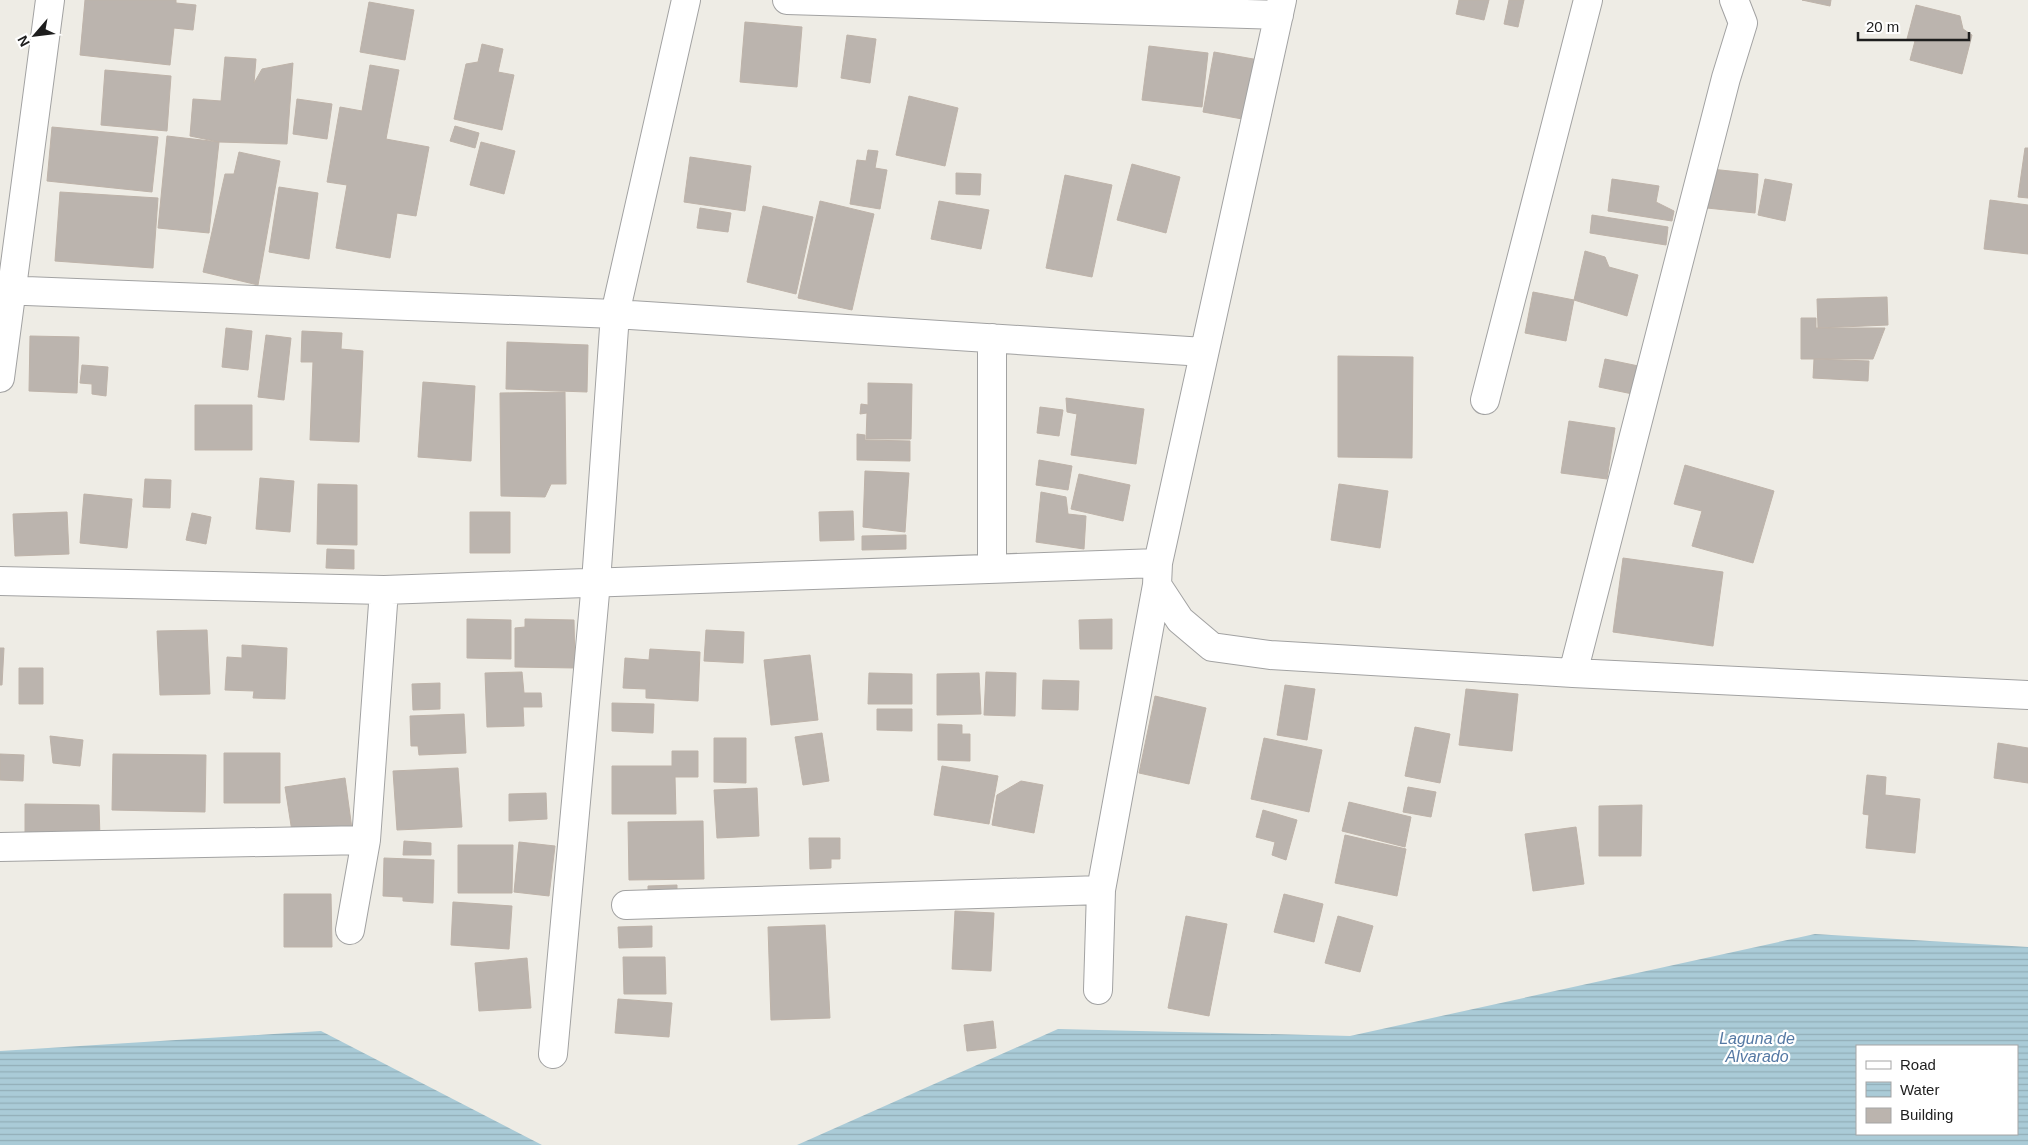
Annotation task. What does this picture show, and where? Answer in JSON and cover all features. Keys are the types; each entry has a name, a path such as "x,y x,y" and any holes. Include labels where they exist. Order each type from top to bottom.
{"street":[{"path":"0,378 5,290 50,0"},
{"path":"553,1054 596,582 615,314 686,0"},
{"path":"787,0 1280,8 1157,574 1101,890 1098,990"},
{"path":"1485,400 1588,0"},
{"path":"1573,674 1726,78 1743,23 1734,0"},
{"path":"5,290 615,314 1204,352"},
{"path":"992,338 992,569"},
{"path":"0,581 384,590 992,569 1157,574"},
{"path":"1157,574 1180,620 1212,647 1270,655 1573,674 2028,696"},
{"path":"350,930 366,840 384,590"},
{"path":"0,846 366,840"},
{"path":"626,904 1101,890"}],"water":[{"name":"Laguna de Alvarado","path":"1815,934 2028,947 2028,1145 797,1145 1058,1029 1350,1036"},
{"path":"321,1031 542,1145 0,1145 0,1051"}],"building":[{"path":"85,0 176,0 176,3 196,5 193,30 174,28 170,65 80,55"},
{"path":"1459,0 1489,0 1484,20 1456,14"},
{"path":"1509,0 1524,0 1518,27 1504,24"},
{"path":"1802,0 1831,0 1830,6"},
{"path":"369,2 414,10 405,60 360,52"},
{"path":"1916,5 1960,16 1963,29 1972,35 1962,74 1910,60 1915,41 1907,39"},
{"path":"745,22 802,27 797,87 740,82"},
{"path":"847,35 876,39 870,83 841,78"},
{"path":"482,44 503,49 498,72 514,75 502,130 454,119 466,64 478,62"},
{"path":"1149,46 1208,53 1202,107 1142,100"},
{"path":"1214,52 1259,60 1248,120 1203,112"},
{"path":"225,57 256,59 254,83 262,69 293,63 287,144 219,142 190,136 193,99 221,101"},
{"path":"370,65 399,70 386,139 429,147 416,216 397,213 390,258 336,248 347,185 327,182 340,107 362,111"},
{"path":"105,70 171,76 167,131 101,125"},
{"path":"909,96 958,108 945,166 896,155"},
{"path":"297,99 332,104 327,139 293,134"},
{"path":"455,126 479,133 475,148 450,141"},
{"path":"52,127 158,137 152,192 47,181"},
{"path":"167,136 219,142 209,233 158,228"},
{"path":"481,142 515,151 504,194 470,185"},
{"path":"2025,148 2028,148 2028,198 2018,197"},
{"path":"868,150 878,151 875,168 887,170 880,209 850,204 857,160 866,161"},
{"path":"239,152 280,161 258,285 203,272 225,174 234,174"},
{"path":"690,157 751,166 745,211 684,202"},
{"path":"1132,164 1180,177 1166,233 1117,220"},
{"path":"1711,169 1758,174 1755,213 1707,208"},
{"path":"956,173 981,174 980,195 956,194"},
{"path":"1065,175 1112,185 1092,277 1046,268"},
{"path":"1612,179 1659,186 1656,202 1674,211 1672,221 1608,211"},
{"path":"1765,179 1792,184 1785,221 1758,215"},
{"path":"279,187 318,193 309,259 269,252"},
{"path":"60,192 158,198 153,268 55,261"},
{"path":"1990,200 2028,205 2028,254 1984,249"},
{"path":"820,201 874,214 852,310 798,298"},
{"path":"939,201 989,210 981,249 931,239"},
{"path":"763,206 813,217 796,294 747,282"},
{"path":"700,208 731,213 728,232 697,228"},
{"path":"1592,215 1668,227 1666,245 1590,233"},
{"path":"1585,251 1605,257 1609,267 1638,275 1627,316 1574,300"},
{"path":"1533,292 1574,300 1566,341 1525,333"},
{"path":"1887,297 1888,325 1818,328 1817,299"},
{"path":"1801,318 1816,318 1816,328 1885,328 1873,359 1801,359"},
{"path":"226,328 252,331 248,370 222,367"},
{"path":"302,331 342,333 341,349 363,351 359,442 310,440 313,362 301,362"},
{"path":"266,335 291,338 284,400 258,397"},
{"path":"30,336 79,337 77,393 29,391"},
{"path":"507,342 588,345 587,392 506,389"},
{"path":"1338,356 1413,357 1412,458 1338,457"},
{"path":"1605,359 1648,368 1642,396 1599,387"},
{"path":"1814,359 1869,361 1868,381 1813,378"},
{"path":"82,365 108,367 106,396 92,394 92,384 80,383"},
{"path":"423,382 475,386 471,461 418,457"},
{"path":"868,383 912,384 911,439 866,439 867,413 860,414 861,404 868,405"},
{"path":"565,392 566,484 551,484 545,497 501,496 500,393"},
{"path":"1066,398 1144,409 1136,464 1071,455 1077,414 1067,412"},
{"path":"195,405 252,405 252,450 195,450"},
{"path":"1040,407 1063,410 1059,436 1037,433"},
{"path":"1569,421 1615,428 1607,479 1561,473"},
{"path":"857,434 865,435 865,440 910,441 910,461 857,460"},
{"path":"1039,460 1072,466 1068,490 1036,485"},
{"path":"1685,465 1774,491 1753,563 1692,546 1702,511 1674,504"},
{"path":"865,471 909,473 905,532 863,527"},
{"path":"1079,474 1130,485 1123,521 1071,509"},
{"path":"260,478 294,481 290,532 256,529"},
{"path":"145,479 171,480 170,508 143,507"},
{"path":"318,484 357,485 357,545 317,544"},
{"path":"1339,484 1388,491 1380,548 1331,540"},
{"path":"1041,492 1066,497 1068,514 1086,516 1084,549 1036,542"},
{"path":"84,494 132,499 127,548 80,543"},
{"path":"853,511 854,540 820,541 819,512"},
{"path":"67,512 69,554 15,556 13,514"},
{"path":"470,512 510,512 510,553 470,553"},
{"path":"192,513 211,517 206,544 186,540"},
{"path":"906,535 906,549 862,550 862,536"},
{"path":"327,549 354,550 354,569 326,568"},
{"path":"1623,558 1723,572 1713,646 1613,632"},
{"path":"467,619 511,620 511,659 467,658"},
{"path":"525,619 574,620 575,668 515,667 515,628 525,627"},
{"path":"1112,619 1112,649 1080,649 1079,620"},
{"path":"207,630 210,694 160,695 157,631"},
{"path":"706,630 744,632 743,663 704,661"},
{"path":"242,645 287,648 285,699 253,698 254,691 225,690 227,657 242,658"},
{"path":"0,648 4,648 2,685 0,685"},
{"path":"650,649 700,652 698,701 646,698 646,689 623,688 625,658 649,660"},
{"path":"810,655 818,720 771,725 764,660"},
{"path":"19,668 43,668 43,704 19,704"},
{"path":"522,672 524,693 541,693 542,707 523,707 524,726 487,727 485,673"},
{"path":"986,672 1016,673 1015,716 984,715"},
{"path":"869,673 912,674 912,704 868,704"},
{"path":"979,673 981,714 937,715 937,674"},
{"path":"1043,680 1079,681 1078,710 1042,709"},
{"path":"440,683 440,709 413,710 412,684"},
{"path":"1285,685 1315,689 1307,740 1277,735"},
{"path":"1466,689 1518,694 1512,751 1459,745"},
{"path":"1155,696 1206,708 1189,784 1139,773"},
{"path":"612,703 654,704 653,733 612,731"},
{"path":"877,709 912,709 912,731 877,730"},
{"path":"464,714 466,753 419,755 418,746 411,746 410,716"},
{"path":"938,724 962,725 962,734 970,734 970,761 938,760"},
{"path":"1415,727 1450,734 1440,783 1405,776"},
{"path":"822,733 829,781 803,785 795,737"},
{"path":"50,736 83,740 80,766 53,763"},
{"path":"714,738 746,738 746,783 714,782"},
{"path":"1264,738 1322,750 1309,812 1251,799"},
{"path":"1998,743 2028,748 2028,783 1994,778"},
{"path":"672,751 698,751 698,777 675,777 676,814 612,814 612,766 672,766"},
{"path":"224,753 280,753 280,803 224,803"},
{"path":"0,754 24,755 23,781 0,780"},
{"path":"113,754 206,755 205,812 112,810"},
{"path":"942,766 998,776 989,824 934,815"},
{"path":"458,768 462,827 397,830 393,771"},
{"path":"1867,775 1886,777 1885,795 1920,799 1915,853 1866,848 1869,815 1863,814"},
{"path":"345,778 352,829 293,838 285,787"},
{"path":"1021,781 1043,785 1034,833 992,825 997,795"},
{"path":"1408,787 1436,792 1431,817 1403,812"},
{"path":"757,788 759,836 717,838 714,790"},
{"path":"546,793 547,819 509,821 509,794"},
{"path":"1349,802 1411,817 1405,847 1342,831"},
{"path":"25,804 99,805 100,838 25,838"},
{"path":"1642,805 1641,856 1599,856 1599,806"},
{"path":"1263,810 1297,820 1286,860 1272,855 1275,842 1256,837"},
{"path":"703,821 704,879 629,880 628,822"},
{"path":"1576,827 1584,884 1533,891 1525,834"},
{"path":"1345,835 1406,849 1397,896 1335,883"},
{"path":"809,838 840,838 840,859 831,859 831,868 810,869"},
{"path":"404,841 431,843 431,855 403,855"},
{"path":"519,842 555,846 549,896 514,892"},
{"path":"458,845 513,845 512,893 458,893"},
{"path":"384,858 434,860 433,903 403,901 403,897 383,896"},
{"path":"677,885 677,897 648,898 648,886"},
{"path":"284,894 331,894 332,947 284,947"},
{"path":"1284,894 1323,904 1314,942 1274,932"},
{"path":"453,902 512,906 509,949 451,945"},
{"path":"955,911 994,913 991,971 952,969"},
{"path":"1186,916 1227,924 1209,1016 1168,1008"},
{"path":"1338,916 1373,926 1360,972 1325,963"},
{"path":"825,925 830,1018 771,1020 768,927"},
{"path":"652,926 652,947 619,948 618,927"},
{"path":"623,957 665,957 666,994 624,994"},
{"path":"527,958 531,1008 479,1011 475,963"},
{"path":"618,999 672,1003 669,1037 615,1033"},
{"path":"993,1021 996,1048 967,1051 964,1025"}]}
